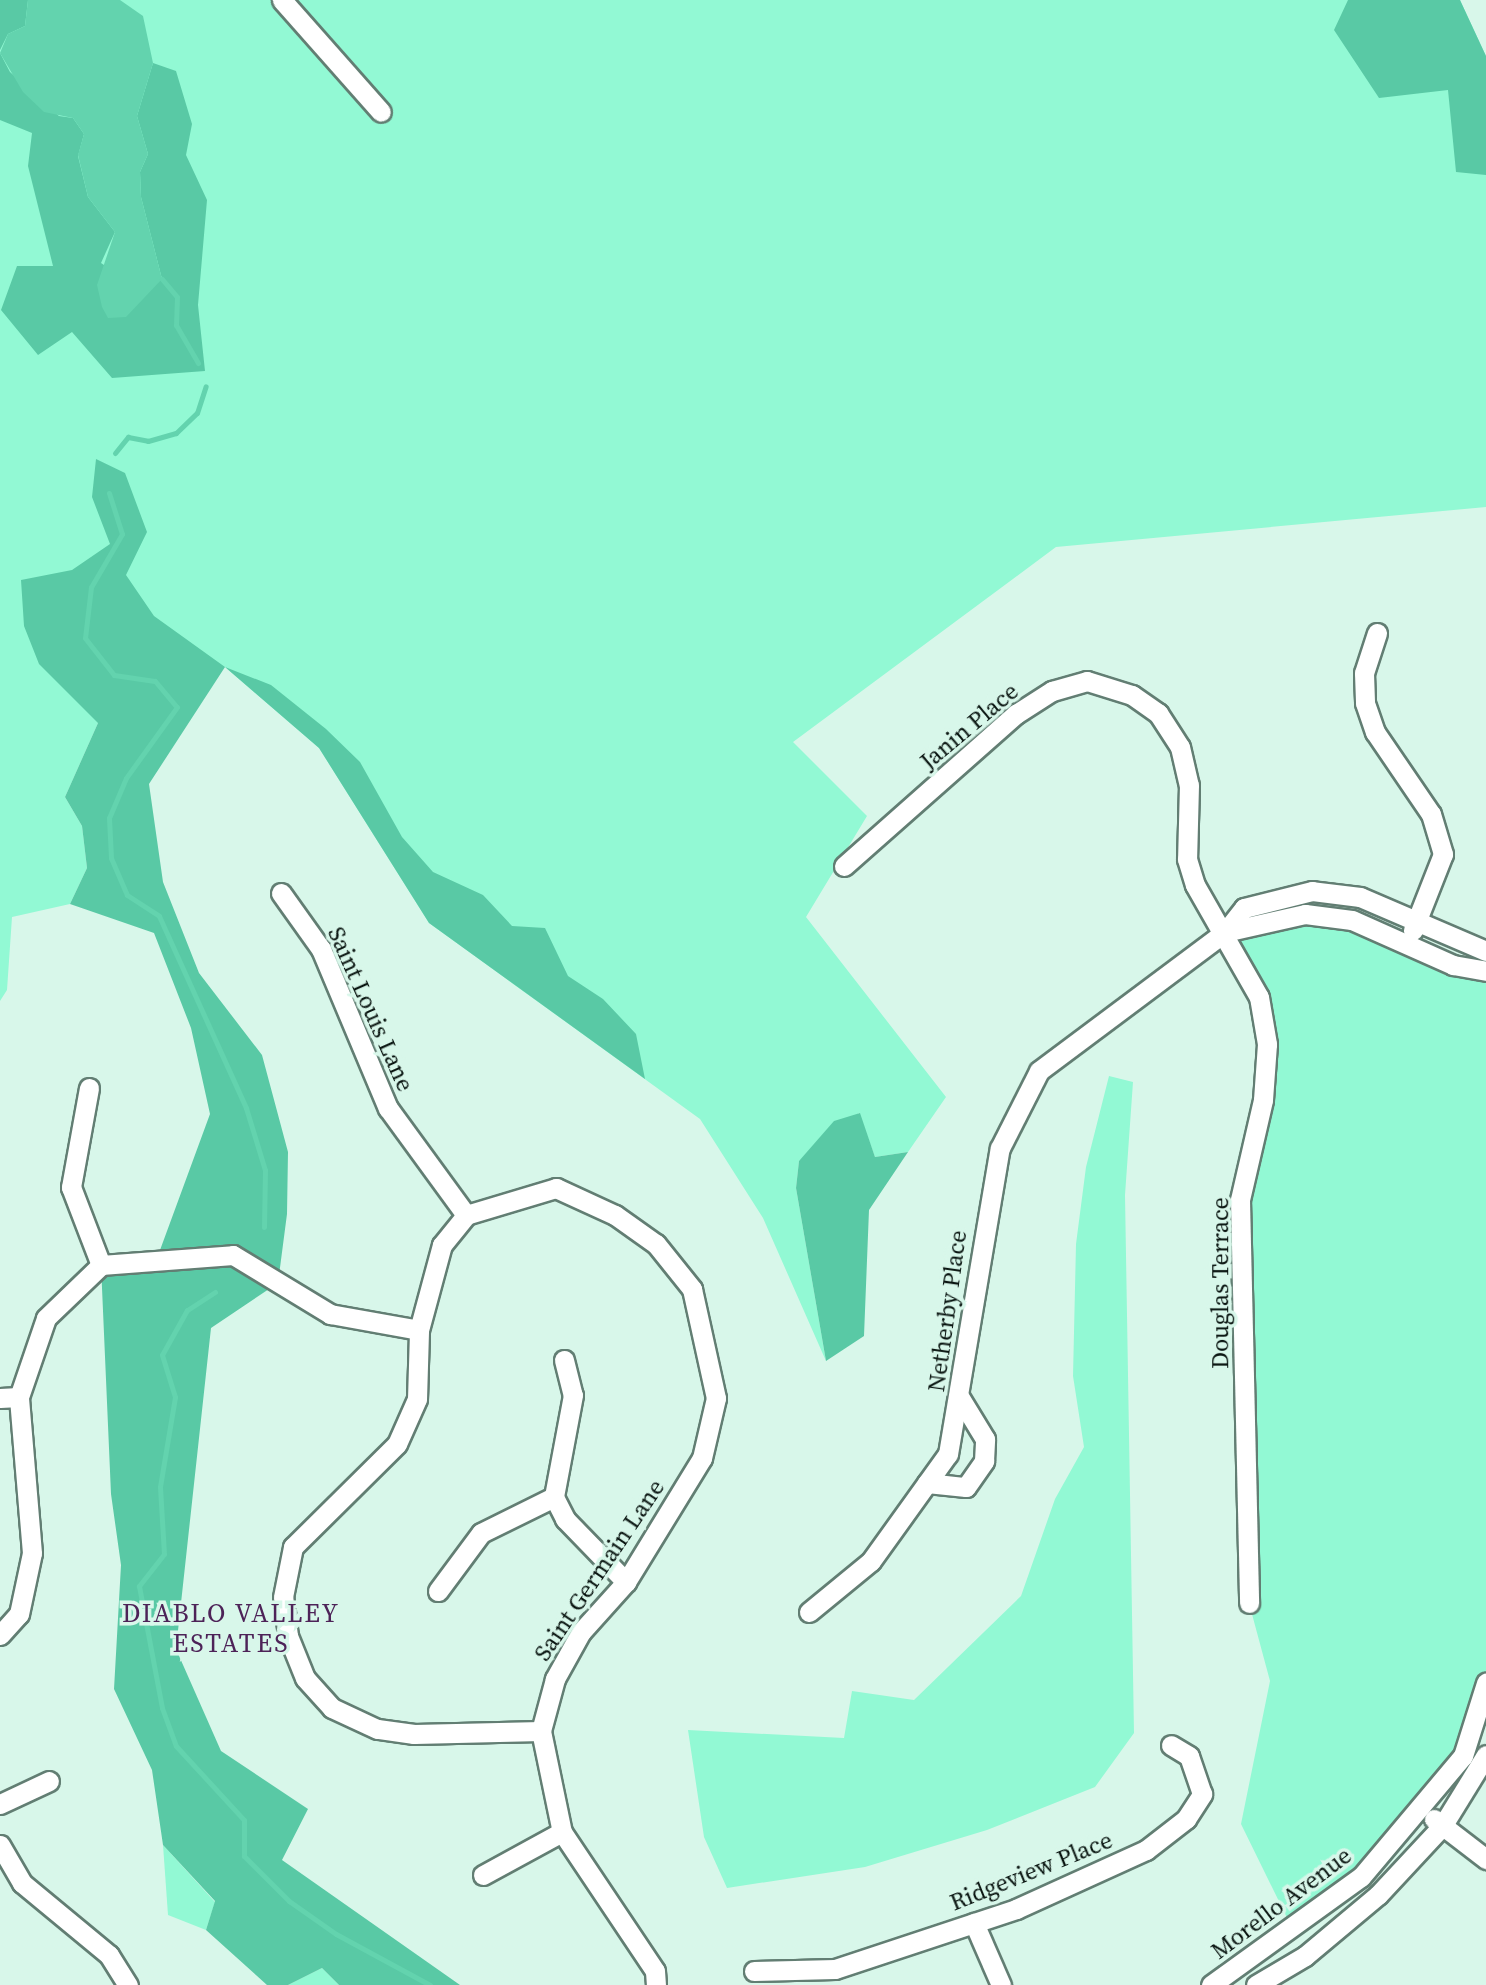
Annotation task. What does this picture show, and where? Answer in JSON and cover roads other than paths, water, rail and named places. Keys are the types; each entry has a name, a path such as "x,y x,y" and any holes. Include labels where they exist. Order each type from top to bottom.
{"street":[{"path":"282,0 381,112"},
{"path":"1377,633 1364,673 1365,703 1375,732 1431,814 1443,854 1408,940"},
{"name":"Janin Place","path":"844,866 1016,714 1052,691 1087,681 1132,695 1158,713 1180,747 1189,785 1187,859 1195,885 1225,932"},
{"name":"Netherby Place","path":"809,1612 871,1561 948,1454 960,1398 973,1280 1000,1148 1039,1071 1120,1016 1225,932 1244,908 1312,891 1360,897 1418,919 1486,951"},
{"name":"Saint Louis Lane","path":"281,892 321,949 388,1108 466,1214"},
{"path":"1225,932 1305,914 1352,920 1408,940 1453,965 1486,971"},
{"name":"Douglas Terrace","path":"1225,932 1259,997 1267,1044 1263,1100 1240,1200 1250,1603"},
{"path":"89,1088 71,1187 101,1265"},
{"name":"Saint Germain Lane","path":"466,1214 556,1188 615,1215 656,1244 692,1289 716,1398 702,1458 626,1582 575,1644 555,1679 541,1731 562,1832 655,1971 656,1985"},
{"path":"466,1214 431,1268 419,1330 417,1399 397,1444 293,1548 283,1597 288,1636 305,1678 332,1708 377,1729 541,1731"},
{"path":"0,1635 19,1614 32,1553 10,1397 46,1318 101,1265 233,1255 330,1314 419,1330"},
{"path":"564,1360 573,1395 554,1497 565,1519 626,1582"},
{"path":"927,1483 966,1487 984,1461 985,1439 960,1398"},
{"path":"438,1591 481,1533 554,1497"},
{"name":"Morello Avenue","path":"1211,1985 1361,1877 1422,1810 1463,1756 1486,1683"},
{"name":"Ridgeview Place","path":"754,1971 835,1969 974,1923 1146,1850 1186,1819 1202,1783 1189,1756 1171,1745"},
{"name":"Morello Avenue","path":"1256,1985 1305,1956 1378,1895 1443,1825 1486,1755"},
{"path":"0,1804 49,1781"},
{"path":"1422,1810 1486,1859"},
{"path":"483,1875 562,1832"},
{"path":"0,1845 22,1883 109,1955 128,1985"},
{"path":"974,1923 1001,1985"}],"waterway":[{"path":"162,279 177,297 176,325 198,363"},
{"path":"115,453 128,437 148,441 176,433 197,413 206,386"},
{"path":"109,493 122,534 91,587 85,638 114,675 155,681 177,707 126,778 109,818 111,858 127,895 159,916 246,1108 265,1170 264,1227"},
{"path":"215,1292 187,1310 162,1355 175,1397 160,1487 164,1554 139,1586 162,1708 176,1746 244,1820 244,1856 289,1901 336,1934 430,1985"}],"district":[{"name":"DIABLO VALLEY ESTATES","path":"231,1629"}]}
